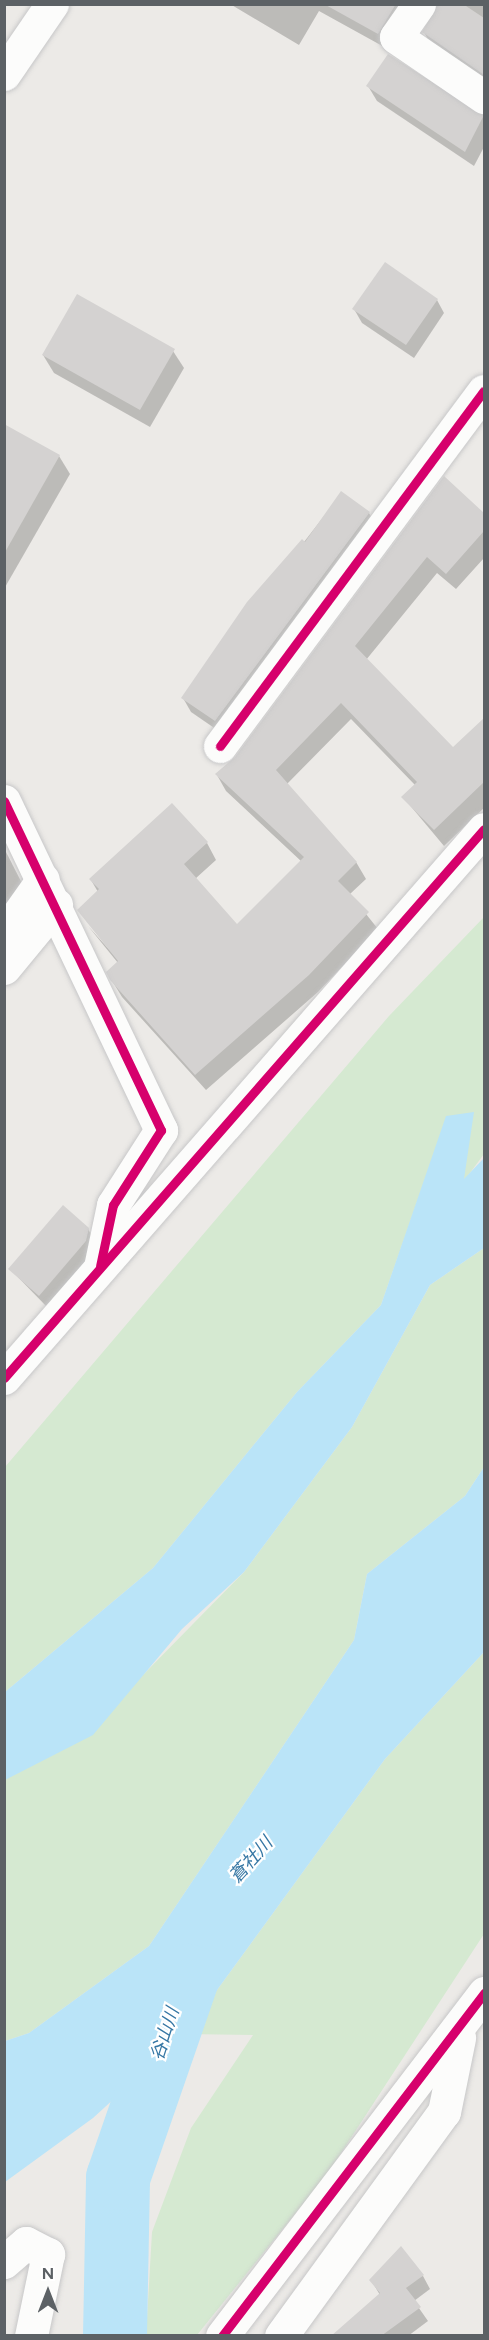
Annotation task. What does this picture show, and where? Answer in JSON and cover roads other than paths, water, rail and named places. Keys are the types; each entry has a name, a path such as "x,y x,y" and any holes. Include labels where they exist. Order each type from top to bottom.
{"street":[{"path":"4,74 52,4"},
{"path":"419,4 396,38 484,97"},
{"path":"220,746 484,391"},
{"path":"4,801 50,892 161,1130 112,1205 99,1269"},
{"path":"4,1378 484,829"},
{"path":"4,934 50,892"},
{"path":"4,968 50,892"},
{"path":"222,2336 460,2030 484,1993"},
{"path":"280,2336 444,2112 460,2030"},
{"path":"4,2262 26,2244 48,2254 31,2336"}],"water":[{"path":"474,1112 464,1179 484,1158 484,1248 430,1285 352,1427 244,1572 182,1629 93,1735 5,1780 5,1692 153,1568 297,1392 381,1305 446,1116"},
{"name":"蒼社川","path":"484,1467 484,1652 385,1759 185,2034 93,2118 5,2182 5,2041 29,2033 149,1946 354,1640 367,1574 465,1496"}],"waterway":[{"name":"谷山川","path":"115,2336 118,2178 188,1976"}]}
